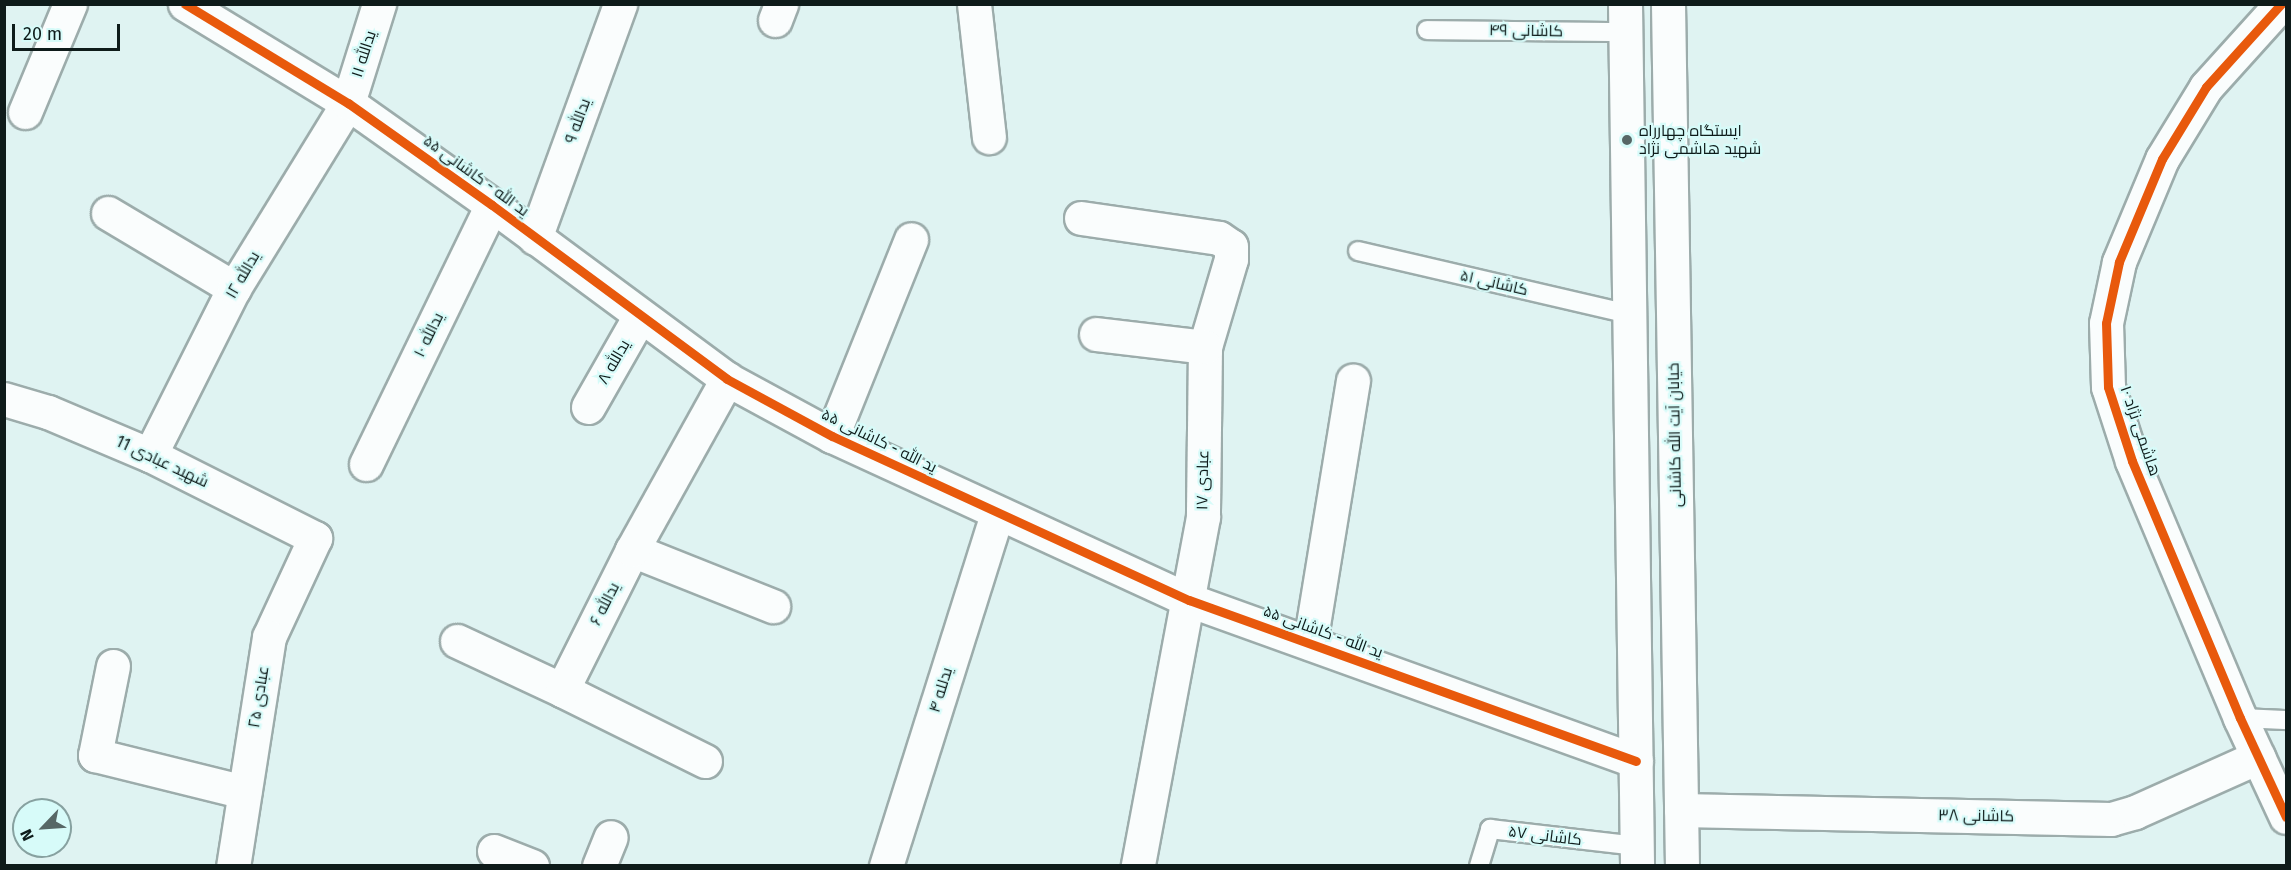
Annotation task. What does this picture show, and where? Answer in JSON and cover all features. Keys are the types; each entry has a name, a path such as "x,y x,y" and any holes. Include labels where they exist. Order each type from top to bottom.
{"street":[{"path":"25,112 70,4"},
{"name":"ید الله - کاشانی ۵۵","path":"185,4 348,103 492,205 727,379 832,436 997,514 1189,600 1636,761"},
{"name":"یدالله ۱۱","path":"348,103 380,4"},
{"name":"یدالله ۹","path":"535,238 620,4"},
{"path":"974,4 989,137"},
{"name":"خیابان آیت الله کاشانی","path":"1668,4 1682,866"},
{"name":"هاشمی نژاد ۱۰","path":"2281,4 2206,87 2162,159 2119,262 2106,323 2108,387 2132,461 2240,718 2286,817"},
{"path":"1625,18 1637,856"},
{"name":"یدالله ۱۲","path":"150,454 234,288 348,103"},
{"name":"یدالله ۱۰","path":"366,464 492,205"},
{"path":"108,213 234,288"},
{"name":"عبادی ۱۷","path":"1081,218 1220,238 1231,246 1231,259 1205,347 1203,517 1138,866"},
{"path":"832,436 911,239"},
{"name":"یدالله ۸","path":"588,407 640,316"},
{"path":"1096,334 1205,347"},
{"name":"یدالله ۶","path":"562,690 632,550 727,379"},
{"path":"1310,643 1353,381"},
{"name":"شهید عبادی 11","path":"4,399 48,412 150,454 315,538"},
{"name":"یدلله ۴","path":"886,866 997,514"},
{"name":"عبادی ۲۵","path":"233,866 269,637 315,538"},
{"path":"632,550 773,606"},
{"path":"457,641 705,761"},
{"path":"113,666 94,755 244,792"},
{"name":"کاشانی ۳۸","path":"1681,810 2111,819 2135,812 2258,757"},
{"path":"494,851 532,866"}],"lane":[{"name":"کاشانی ۴۹","path":"1426,30 1625,18"},
{"name":"کاشانی ۵۱","path":"1358,251 1629,314"},
{"path":"2240,718 2286,720"},
{"name":"کاشانی ۵۷","path":"1479,866 1490,829 1637,856"}],"cycle path":[{"path":"185,4 348,103 492,205 727,379 832,436 1189,600 1636,761"},
{"path":"2281,4 2206,87 2162,159 2119,262 2106,323 2108,387 2132,461 2240,718 2286,817"}],"place":[{"name":"ایستگاه چهارراه شهید هاشمی نژاد","path":"1627,140"}]}
